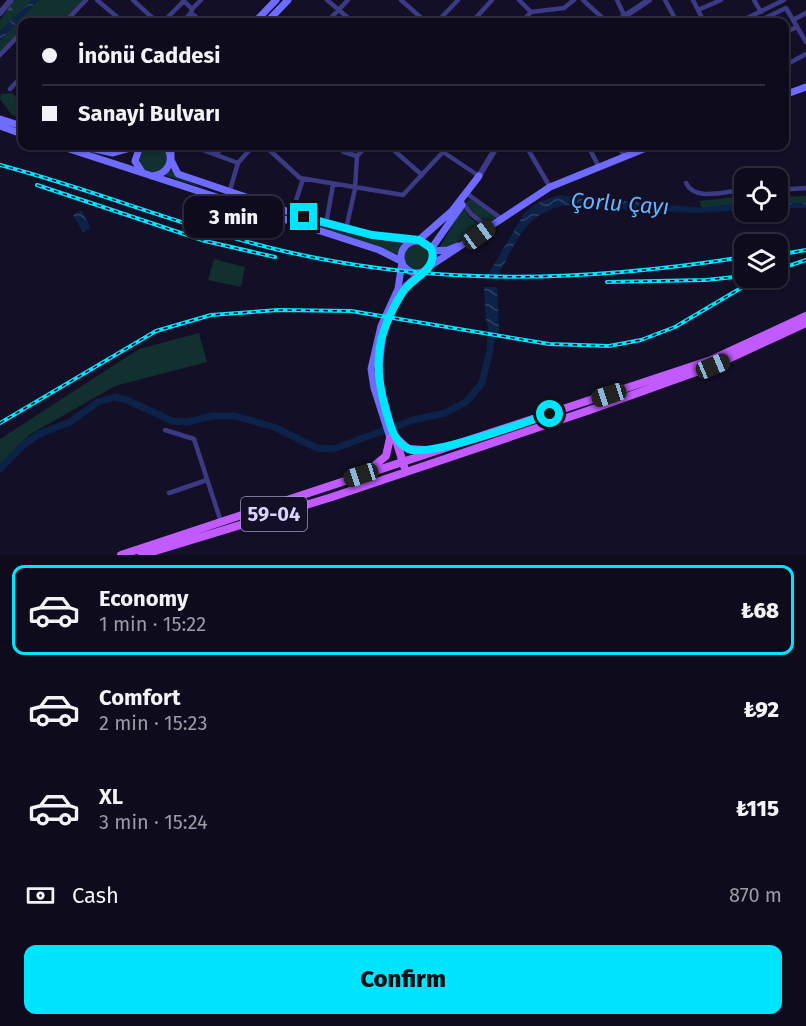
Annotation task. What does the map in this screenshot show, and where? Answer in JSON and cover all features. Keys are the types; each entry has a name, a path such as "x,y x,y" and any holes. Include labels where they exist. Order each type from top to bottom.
{"main road":[{"path":"259,18 276,0"},
{"path":"271,18 288,0"},
{"path":"789,93 806,87"},
{"path":"0,119 18,125"},
{"path":"0,126 18,133"},
{"path":"72,150 380,250 402,261 412,272 422,272"},
{"path":"99,150 113,153 124,150"},
{"path":"138,150 135,161 141,172 147,175 163,173 171,160 171,150"},
{"path":"167,150 178,174 326,224 416,241 432,250 448,250 479,235"},
{"path":"385,415 377,367 385,327 406,286 430,266 550,187 640,150"},
{"path":"430,266 432,250 479,176"},
{"path":"404,473 374,388 371,369 381,326 398,289 402,250 452,211 479,176"},
{"name":"59-04","path":"121,555 711,360 806,316"},
{"name":"59-04","path":"142,555 404,473 713,366 806,323"},
{"path":"392,437 408,449 417,452 444,448"},
{"path":"361,475 386,456 392,437"}],"street":[{"path":"0,13 11,0"},
{"path":"69,18 86,0"},
{"path":"97,0 118,18"},
{"path":"133,0 153,18"},
{"path":"167,18 184,0 198,18"},
{"path":"186,18 201,0"},
{"path":"327,0 348,18"},
{"path":"331,18 348,0"},
{"path":"401,0 421,18"},
{"path":"441,18 458,0"},
{"path":"476,18 492,0"},
{"path":"519,0 531,12"},
{"path":"583,0 603,18"},
{"path":"617,0 622,18"},
{"path":"625,18 650,0"},
{"path":"664,0 675,18"},
{"path":"693,0 702,18"},
{"path":"698,10 722,0"},
{"path":"754,0 761,12"},
{"path":"748,18 783,0 806,42"},
{"path":"526,18 531,12 564,8 573,1"},
{"path":"765,18 786,8"},
{"path":"793,20 806,13"},
{"path":"789,31 797,27"},
{"path":"0,55 18,36"},
{"path":"789,63 806,54"},
{"path":"10,89 18,80"},
{"path":"210,150 238,163"},
{"path":"217,153 220,150"},
{"path":"229,193 238,163 249,150"},
{"path":"270,150 303,179 403,195 443,152 479,176 495,150"},
{"path":"341,150 357,156"},
{"path":"346,229 355,189 357,156 363,150"},
{"path":"394,150 422,175"},
{"path":"530,150 550,187"},
{"path":"590,150 599,167"},
{"path":"621,150 624,156"},
{"path":"292,213 303,179"},
{"path":"686,183 690,190 698,195 734,191"},
{"path":"326,224 333,185"},
{"path":"788,189 806,188"},
{"path":"469,195 502,219"},
{"path":"463,203 471,214 489,228"},
{"path":"165,430 194,439 221,522"},
{"path":"169,493 207,480"}],"green space":[{"path":"15,0 32,0 0,32 0,20"},
{"path":"38,0 85,0 67,18 21,18"},
{"path":"18,22 18,35 0,53 0,41"},
{"path":"12,93 18,99 18,117 12,115 0,99 1,94"},
{"path":"142,150 164,150 166,163 158,171 148,171 140,163"},
{"path":"170,169 184,179 208,190 164,175"},
{"path":"806,196 806,203 788,203 788,197"},
{"path":"734,197 734,204 702,208 699,201"},
{"path":"470,198 497,217 488,223 473,214 466,203"},
{"path":"246,202 317,222 404,243 398,255 372,244"},
{"path":"463,208 471,219 483,226 450,247 439,248"},
{"path":"417,244 426,248 430,257 426,266 417,270 408,266 404,257 408,248"},
{"path":"214,259 245,267 241,287 208,280"},
{"path":"199,333 207,362 115,386 29,435 0,466 0,439 139,349"}],"water":[{"path":"32,0 38,0 21,18 18,18 18,22 0,41 0,32"},
{"path":"559,195 702,208 734,204 734,211 697,213 565,205 551,209 530,223 515,243 496,279 486,278 525,212 539,202"},
{"path":"788,203 806,203 806,208 788,208"},
{"path":"81,210 91,228 83,232 73,215"},
{"path":"484,287 497,287 499,330 493,342 486,321"}],"waterway":[{"name":"Çorlu Çayı","path":"0,469 23,445 39,434 70,422 98,402 115,397 127,400 172,421 187,422 213,416 235,416 274,427 317,448 333,449 413,420 445,413 466,402 482,383 490,350 491,331"}],"railway":[{"path":"0,165 244,241 338,262 396,270 453,275 568,276 626,272 734,258"},
{"path":"37,185 205,241 275,257"},
{"path":"788,253 806,250"},
{"path":"788,266 806,260"},
{"path":"607,282 706,280 734,277"},
{"path":"0,423 156,331 211,315 279,310 351,311 549,344 609,346 641,340 675,327 741,288"}],"route":[{"path":"304,217 387,238 419,240 428,244 433,252 433,262 427,270 406,286 391,313 380,345 377,367 378,380 394,436 408,449 417,452 444,448 550,414"}]}
